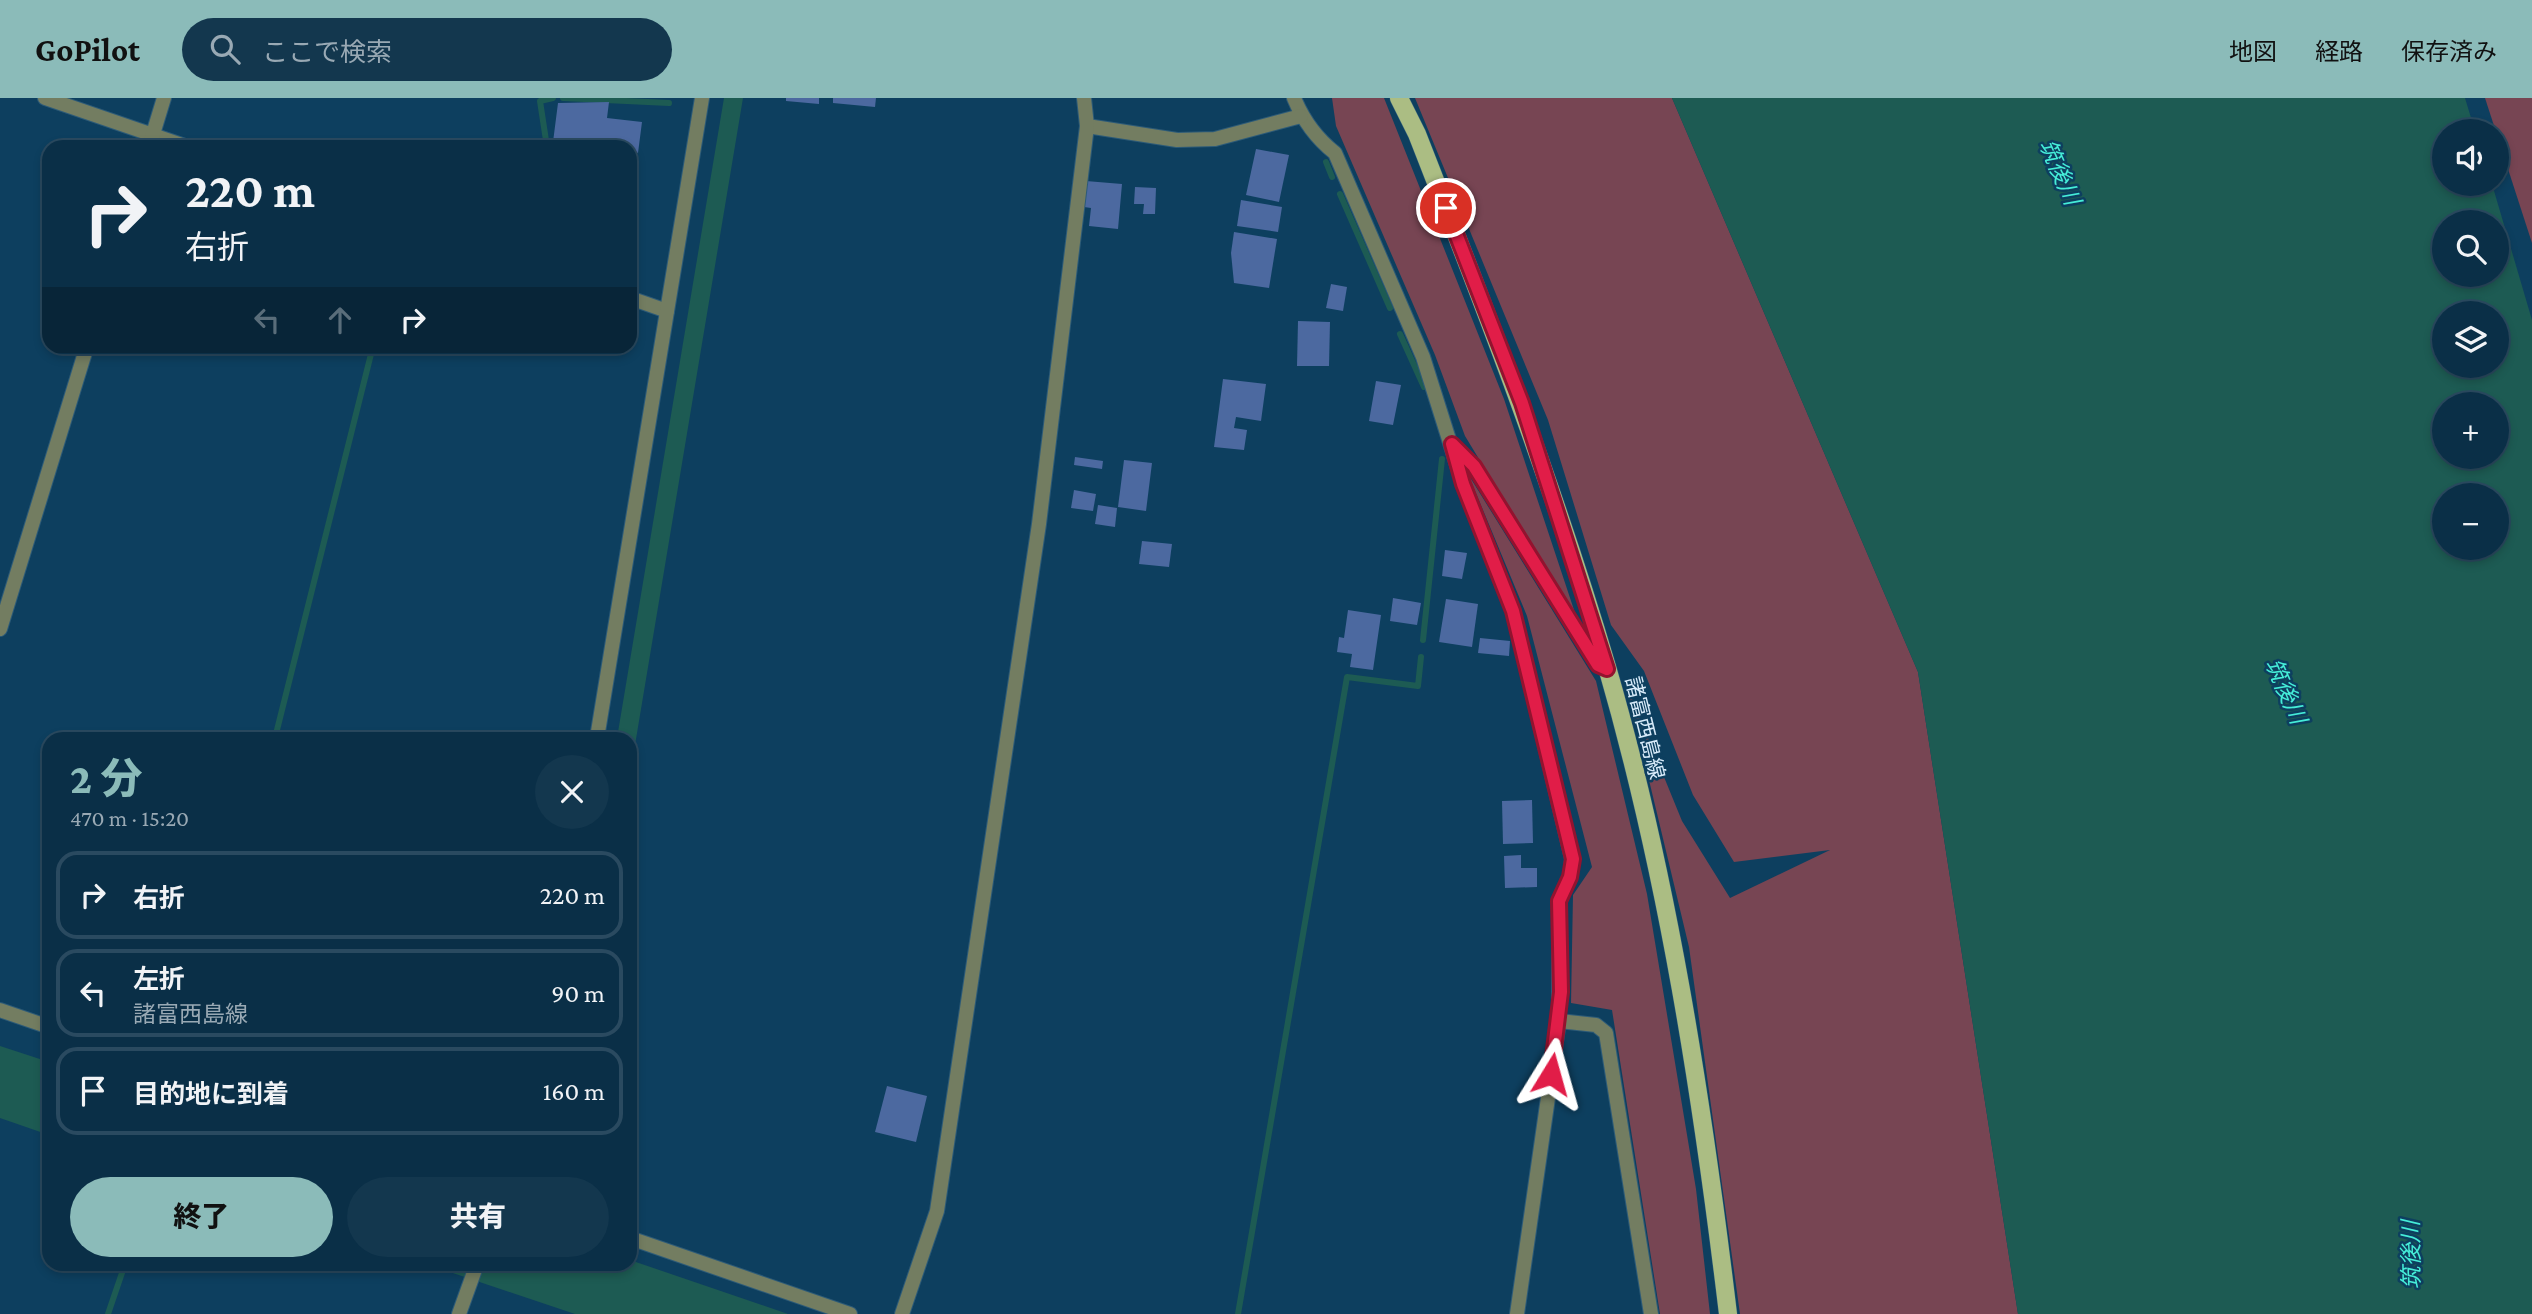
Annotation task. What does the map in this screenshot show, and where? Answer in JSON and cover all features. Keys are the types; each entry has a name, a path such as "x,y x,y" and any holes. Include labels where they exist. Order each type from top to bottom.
{"main road":[{"name":"諸富西島線","path":"1399,98 1417,134 1522,403 1607,669 1661,886 1713,1185 1728,1314"}],"street":[{"path":"45,98 149,140"},
{"path":"151,140 164,98"},
{"path":"598,732 702,98"},
{"path":"902,1314 937,1211 1039,524 1087,126 1084,98"},
{"path":"1294,98 1301,116 1320,142 1335,153 1423,358 1463,484 1513,611 1573,859 1570,877 1559,901 1559,1021 1517,1314"},
{"path":"1087,126 1177,139 1215,139 1301,116"},
{"path":"637,300 667,311"},
{"path":"0,629 85,354"},
{"path":"1452,444 1474,466 1598,665 1607,669"},
{"path":"0,1010 42,1025"},
{"path":"1559,1021 1595,1025 1606,1033 1651,1314"},
{"path":"637,1240 850,1314"},
{"path":"459,1314 475,1271"}],"shaded area":[{"path":"1332,98 1384,98 1504,399 1578,622 1465,436 1435,355 1336,126"},
{"path":"1415,98 1672,98 1918,672 2018,1314 1740,1314 1689,947 1626,684 1682,821 1730,898 1830,850 1734,862 1693,795 1644,671 1611,625 1548,420"},
{"path":"2485,98 2532,98 2532,243 2509,172 2509,119 2492,119"},
{"path":"1468,474 1596,681 1647,894 1696,1189 1710,1314 1660,1314 1612,1010 1571,1003 1573,895 1592,867 1527,616"}],"water":[{"path":"724,98 743,98 637,733 618,732"},
{"name":"筑後川","path":"1672,98 2465,98 2471,119 2432,119 2432,196 2496,196 2500,210 2432,210 2432,287 2509,287 2509,242 2532,320 2532,1314 2018,1314 1918,672"},
{"path":"0,1046 42,1060 42,1133 0,1118"},
{"path":"637,1262 788,1314 575,1314 447,1271 637,1271"}],"building":[{"path":"786,98 819,98 819,104 786,101"},
{"path":"833,98 876,98 875,107 833,103"},
{"path":"609,102 607,118 642,122 638,153 637,140 553,140 558,103"},
{"path":"1256,149 1289,155 1279,202 1246,195"},
{"path":"1086,181 1122,184 1118,229 1089,226 1091,208 1084,207"},
{"path":"1135,187 1156,188 1155,214 1143,214 1144,204 1134,204"},
{"path":"1241,200 1282,207 1278,232 1237,226"},
{"path":"1234,232 1277,239 1269,288 1234,283 1231,253"},
{"path":"1331,284 1347,287 1343,311 1326,308"},
{"path":"1298,321 1330,322 1329,366 1297,366"},
{"path":"1223,379 1266,384 1261,421 1236,417 1234,428 1247,430 1244,450 1214,447"},
{"path":"1376,381 1401,385 1393,425 1369,421"},
{"path":"1075,457 1103,461 1102,469 1074,465"},
{"path":"1124,460 1152,463 1146,511 1118,507"},
{"path":"1074,490 1096,494 1093,511 1071,508"},
{"path":"1098,505 1117,508 1115,527 1095,524"},
{"path":"1142,541 1172,544 1169,567 1139,564"},
{"path":"1445,550 1467,553 1462,579 1442,576"},
{"path":"1393,598 1421,603 1417,625 1390,621"},
{"path":"1446,599 1478,604 1472,647 1439,642"},
{"path":"1348,610 1381,615 1373,670 1350,667 1352,654 1337,652 1339,637 1344,638"},
{"path":"1480,638 1510,641 1509,656 1478,653"},
{"path":"1532,800 1533,843 1503,844 1502,801"},
{"path":"1521,855 1521,868 1537,868 1537,887 1505,888 1504,856"},
{"path":"887,1086 927,1096 916,1142 875,1132"}],"waterway":[{"path":"546,140 540,101 553,98"},
{"path":"563,98 669,103"},
{"path":"1326,162 1332,177"},
{"path":"1340,194 1390,308"},
{"path":"1400,334 1424,387"},
{"path":"276,732 371,354"},
{"path":"1423,640 1442,459"},
{"path":"1238,1314 1347,677 1418,686 1421,657"},
{"path":"108,1314 123,1271"}],"route":[{"path":"1446,208 1522,403 1607,669 1598,665 1474,466 1452,444 1463,484 1513,611 1573,859 1573,869 1559,901 1561,992 1551,1074"}]}
